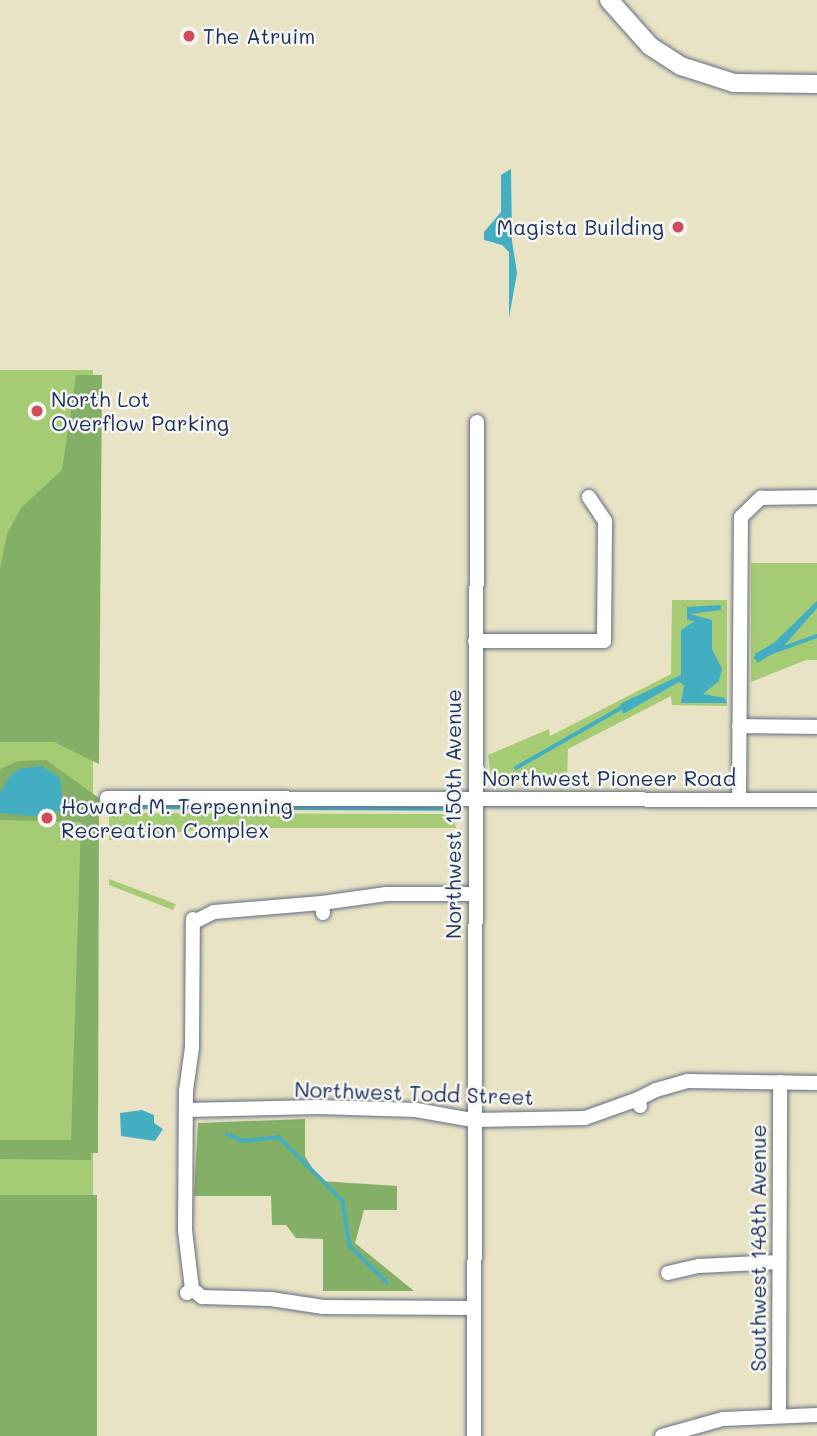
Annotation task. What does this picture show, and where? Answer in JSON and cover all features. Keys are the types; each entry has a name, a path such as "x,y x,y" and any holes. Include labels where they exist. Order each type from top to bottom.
{"street":[{"path":"609,0 650,46 681,66 734,83 817,84"},
{"name":"Northwest 150th Avenue","path":"474,1436 473,894 477,422"},
{"path":"475,641 604,641 605,521 589,497"},
{"path":"739,800 740,526 745,509 766,497 817,497"},
{"path":"739,726 817,727"},
{"name":"Northwest Pioneer Road","path":"107,798 817,800"},
{"path":"473,894 386,894 323,908 214,912 195,920 186,1110 185,1230 189,1291 202,1297 271,1299 323,1307 474,1308"},
{"name":"Northwest Todd Street","path":"186,1110 416,1110 473,1120 585,1118 639,1104 687,1081 817,1083"},
{"name":"Southwest 148th Avenue","path":"779,1414 780,1082"},
{"path":"668,1273 699,1266 778,1262"},
{"path":"662,1436 723,1419 779,1414 817,1415"}],"green space":[{"name":"Howard M. Terpenning Recreation Complex","path":"0,370 93,370 93,1436 0,1436"},
{"path":"76,375 102,375 99,764 54,742 0,742 0,569 7,534 21,508 62,470"},
{"path":"751,563 817,563 817,660 806,660 751,682"},
{"path":"672,600 727,600 727,706 672,705 671,696 568,749 567,782 501,782 491,777 488,755 549,729 550,736 671,674"},
{"path":"46,760 99,798 98,1153 91,1153 91,1160 0,1159 0,1140 71,1140 81,822 0,820 0,769 18,761"},
{"name":"Howard M. Terpenning Recreation Complex","path":"109,813 446,814 454,818 456,828 216,828 109,840"},
{"name":"Howard M. Terpenning Recreation Complex","path":"109,879 176,904 173,910 109,885"},
{"path":"305,1119 305,1156 320,1181 397,1186 397,1210 364,1210 355,1243 414,1291 323,1291 323,1239 296,1238 286,1225 272,1225 271,1196 194,1196 198,1123"},
{"path":"0,1195 97,1195 97,1436 0,1436"}],"water":[{"path":"511,169 512,241 517,273 509,318 509,252 502,245 484,240 484,232 501,212 501,175"},
{"path":"817,601 817,608 783,647 757,663 755,654 775,642"},
{"path":"721,605 721,610 690,614 712,620 712,649 722,669 719,681 703,694 725,698 727,703 681,703 684,685 679,682 623,714 620,704 681,675 681,630 695,621 687,620 687,607"},
{"path":"42,766 60,778 64,810 33,816 0,813 0,793 10,776 19,769"},
{"path":"142,1110 154,1115 154,1123 163,1129 155,1141 121,1136 120,1113"}],"waterway":[{"path":"756,658 817,636"},
{"path":"516,768 623,707"},
{"path":"62,806 87,806"},
{"path":"114,807 450,809"},
{"path":"227,1134 243,1141 279,1137 343,1201 350,1246 387,1282"}],"place":[{"name":"The Atruim","path":"189,36"},
{"name":"Magista Building","path":"678,227"},
{"name":"North Lot Overflow Parking","path":"37,411"},
{"name":"Howard M. Terpenning Recreation Complex","path":"47,818"}]}
